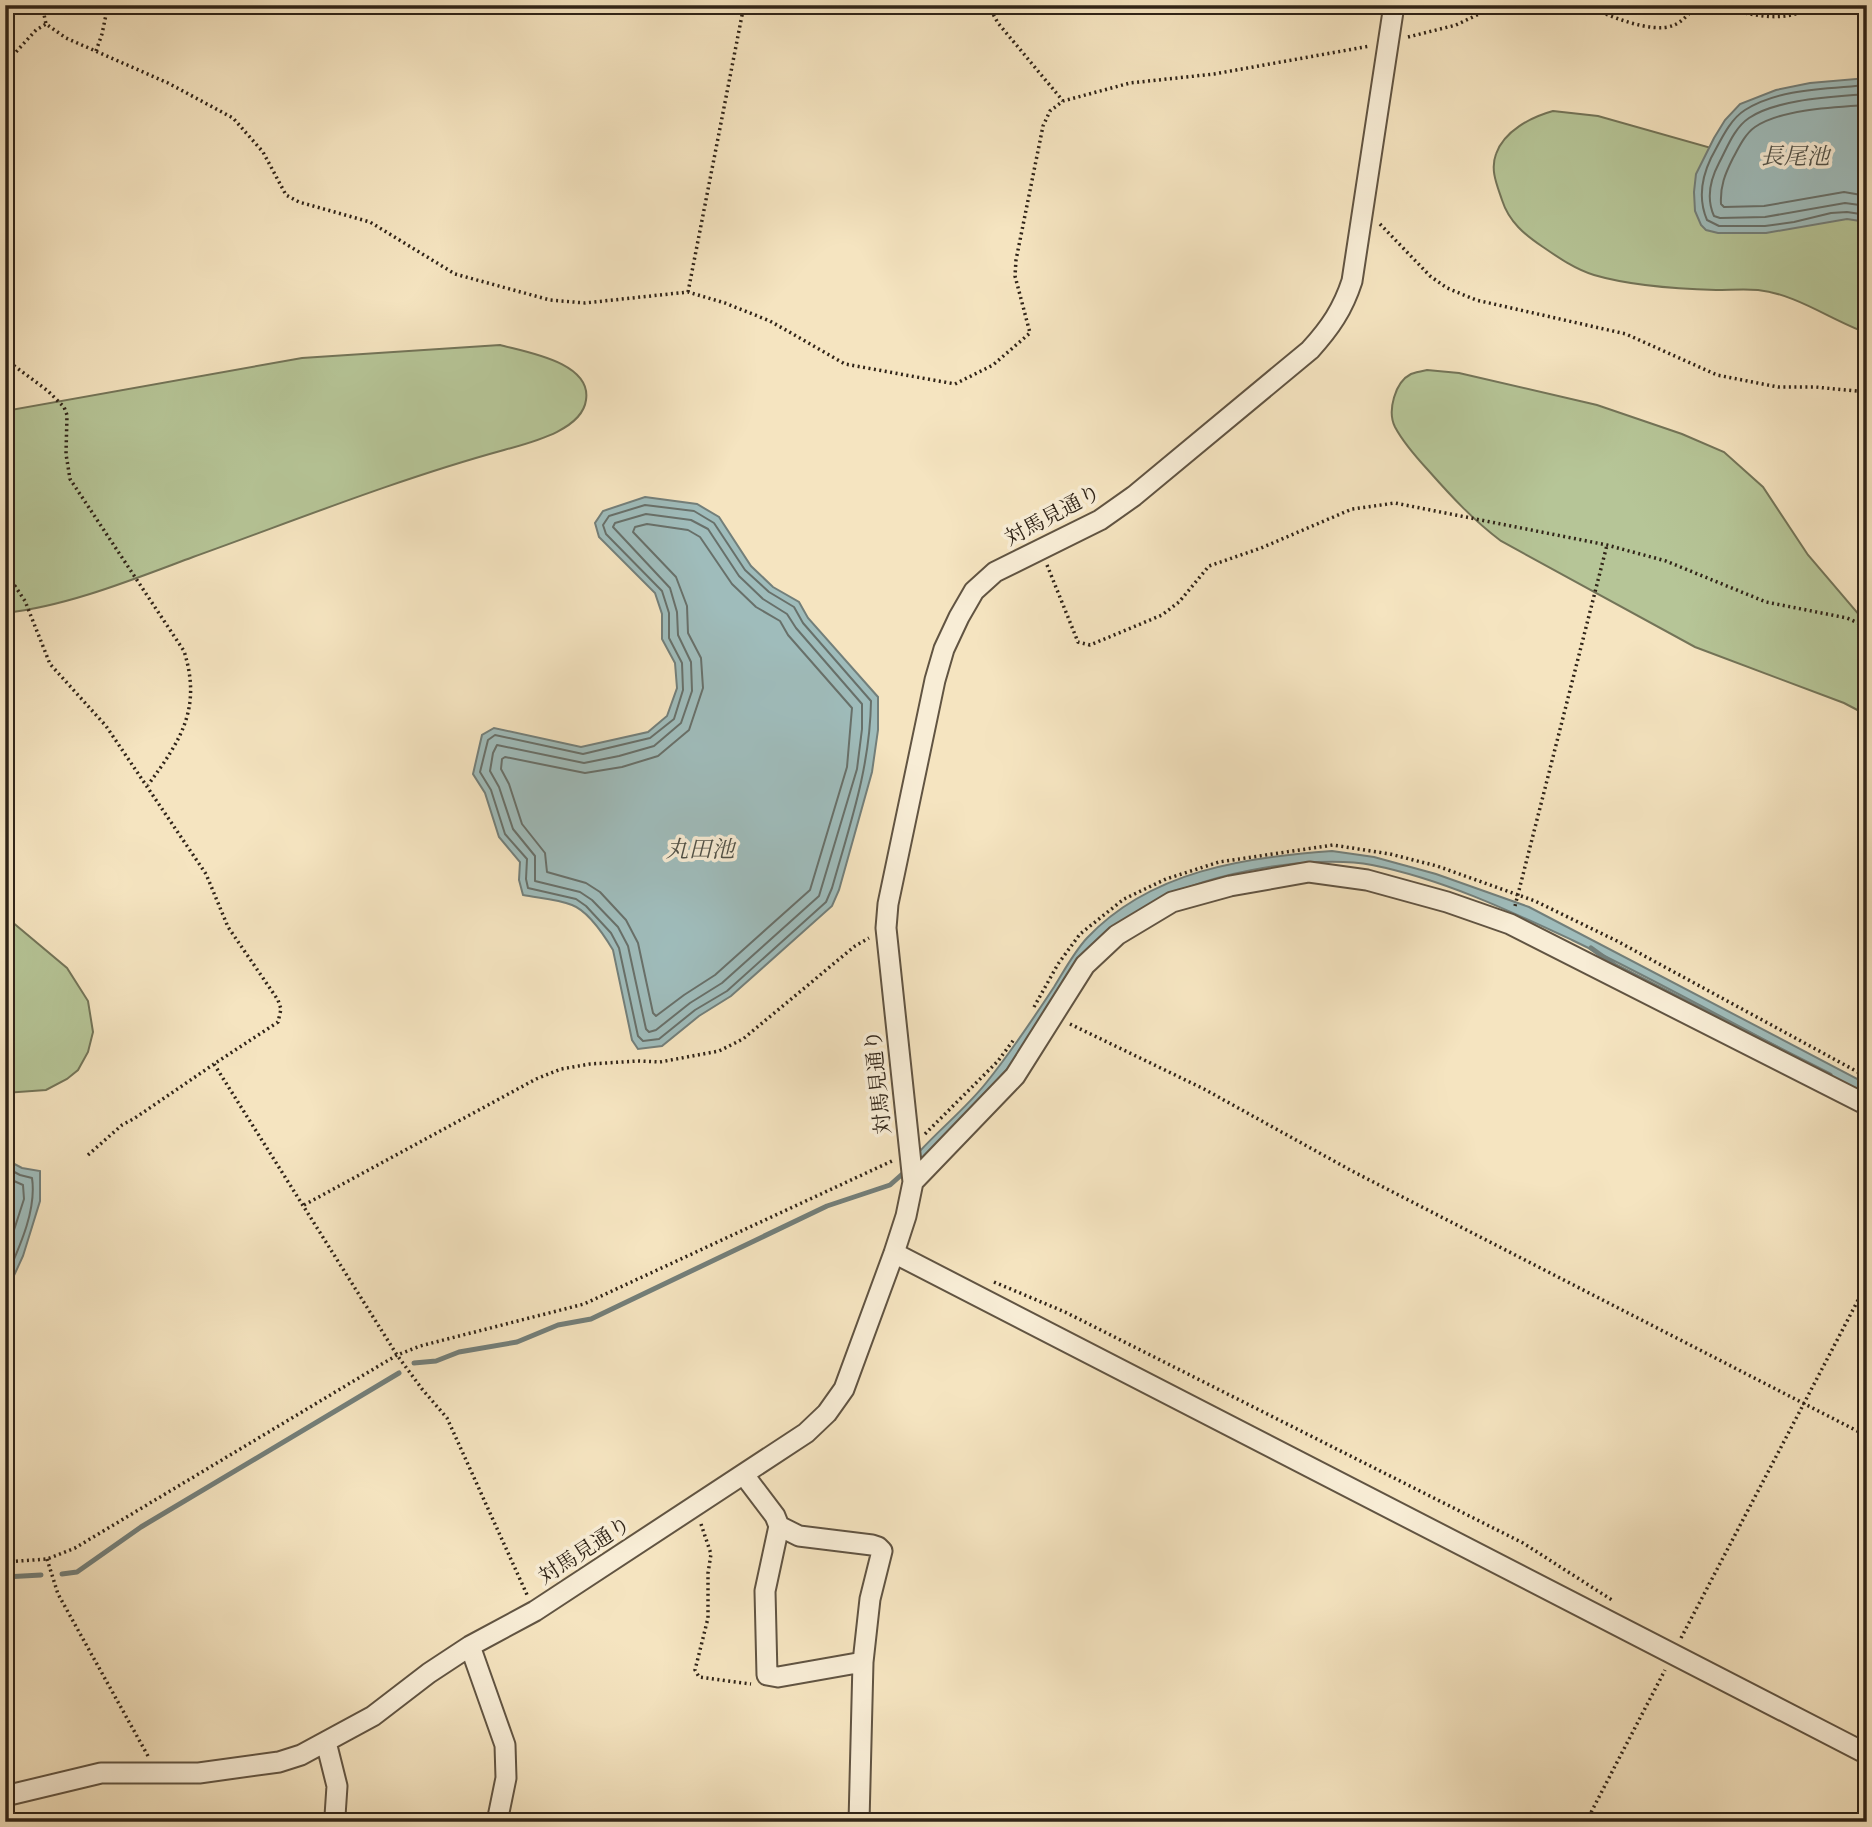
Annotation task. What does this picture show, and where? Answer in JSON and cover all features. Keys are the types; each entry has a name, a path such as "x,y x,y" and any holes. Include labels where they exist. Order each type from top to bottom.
{"street":[{"name":"対馬見通り","path":"5,1796 101,1773 157,1774 235,1769 279,1762 327,1742 373,1716 429,1672 535,1611 744,1475 806,1433 827,1413 844,1389 894,1253 913,1182 886,928 888,904 935,680 944,649 974,591 995,572 1100,520 1122,504 1310,350 1331,327 1344,306 1352,281 1394,5"},
{"path":"913,1182 1015,1076 1085,965 1117,935 1172,902 1230,886 1309,872 1367,880 1447,902 1510,924 1867,1105"},
{"path":"894,1253 1867,1754"},
{"path":"744,1475 775,1516 779,1526 765,1591 767,1675 863,1662"},
{"path":"779,1526 799,1536 872,1545 882,1551 870,1599 863,1662 859,1822"},
{"path":"470,1646 505,1745 506,1778 497,1822"},
{"path":"327,1742 337,1786 333,1820"}],"path":[{"path":"42,5 46,24 66,38 169,83 233,118 263,152 286,195 299,202 370,222 455,274 550,300 585,303 688,292 771,321 845,365 955,384 993,365 1030,333 1015,276 1016,260 1043,126 1050,111 1063,101 1130,83 1214,74 1390,42 1456,25 1498,5"},
{"path":"96,51 108,5"},
{"path":"688,292 744,5"},
{"path":"988,5 998,23 1063,101"},
{"path":"1587,5 1605,15 1664,28 1676,25 1696,7 1725,9 1748,16 1782,17 1804,12 1815,5"},
{"path":"5,64 36,30 46,24"},
{"path":"1365,206 1430,276 1447,288 1476,300 1626,334 1717,375 1777,387 1815,387 1867,392"},
{"path":"5,359 48,391 64,407 67,415 66,454 71,479 184,651 192,684 188,713 181,736 148,785"},
{"path":"1041,550 1078,642 1090,645 1161,615 1179,602 1209,566 1261,548 1352,509 1395,503 1607,545 1666,561 1766,602 1847,618 1867,627"},
{"path":"1510,924 1607,545"},
{"path":"5,580 15,586 25,601 50,664 106,726 206,874 228,927 278,1000 281,1009 278,1022 122,1125 88,1155"},
{"path":"1031,1014 1058,964 1080,934 1124,899 1166,879 1219,862 1333,845 1390,854 1437,866 1535,901 1618,941 1867,1077"},
{"path":"304,1205 536,1079 561,1069 590,1064 660,1062 719,1051 743,1039 855,946 886,928"},
{"path":"1054,1017 1204,1089 1352,1171 1867,1436"},
{"path":"5,1562 47,1559 75,1548 397,1355 420,1346 584,1304 896,1159 998,1061 1019,1033"},
{"path":"214,1064 397,1355 446,1418 535,1611"},
{"path":"994,1282 1065,1312 1523,1542 1616,1602"},
{"path":"1587,1822 1867,1283"},
{"path":"691,1509 706,1535 711,1554 708,1573 708,1618 695,1670 699,1677 761,1684 771,1676"},
{"path":"47,1559 58,1594 157,1774"}],"green space":[{"path":"1553,111 1598,116 1867,192 1867,333 1772,292 1654,286 1594,275 1567,263 1536,242 1518,227 1505,208 1495,177 1494,160 1505,138 1512,132 1527,121"},
{"path":"500,345 540,355 579,376 585,387 586,400 575,420 565,428 539,439 386,487 100,591 5,613 5,411 302,358"},
{"path":"1427,370 1459,373 1597,405 1682,434 1724,452 1763,487 1808,555 1867,624 1867,715 1844,703 1695,647 1501,541 1437,480 1395,427 1392,405 1397,390 1411,374"},
{"path":"5,916 67,968 88,1001 93,1032 88,1052 78,1070 46,1090 5,1093"}],"water":[{"name":"長尾池","path":"1867,78 1867,222 1847,219 1766,233 1718,233 1706,230 1701,225 1695,211 1696,174 1725,120 1740,104 1776,90 1810,83"},
{"name":"丸田池","path":"645,497 697,504 719,517 751,566 773,587 799,602 808,618 878,697 878,730 872,772 839,890 832,906 731,996 699,1016 662,1046 638,1049 632,1040 613,950 595,924 578,908 560,901 523,895 519,880 520,862 499,837 485,793 473,774 482,735 494,728 581,747 648,732 667,716 677,688 675,663 662,639 662,614 655,593 599,537 595,523 603,511"},
{"path":"1332,851 1374,857 1436,874 1529,907 1867,1084 1867,1095 1646,977 1499,907 1424,878 1398,871 1346,862 1316,862 1251,870 1218,878 1187,887 1138,912 1013,1062 922,1165 919,1152 986,1083 1030,1023 1078,949 1112,915 1140,897 1200,872 1233,863"},
{"path":"5,1159 22,1168 40,1171 40,1201 23,1256 5,1295"}],"waterway":[{"path":"1591,948 1616,966 1830,1075"},
{"path":"414,1363 436,1361 459,1352 517,1342 558,1325 591,1319 827,1206 890,1185 908,1169"},
{"path":"62,1574 77,1572 141,1527 399,1373"},
{"path":"5,1577 41,1575"}]}
